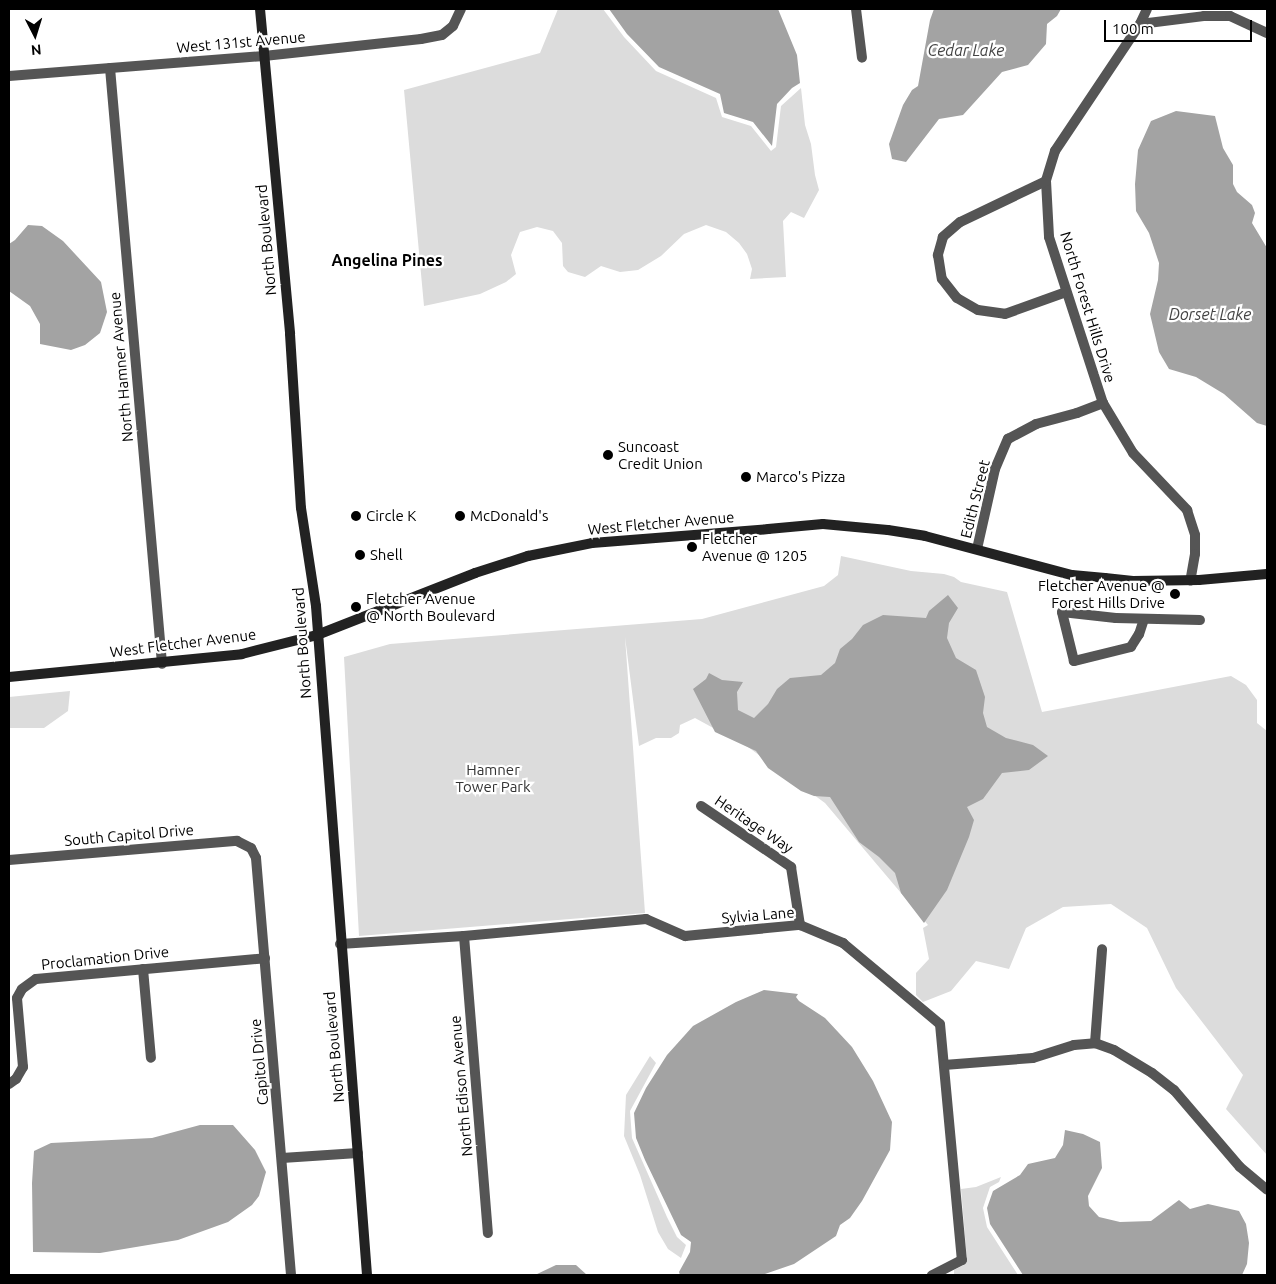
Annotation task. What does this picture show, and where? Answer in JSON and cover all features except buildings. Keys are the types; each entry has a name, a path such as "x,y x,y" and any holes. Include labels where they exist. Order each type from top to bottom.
{"main road":[{"name":"North Boulevard","path":"260,9 290,334 301,508 311,570 317,635 367,1275"},
{"name":"West Fletcher Avenue","path":"9,677 162,664 242,654 317,635 474,573 528,556 592,543 823,524 926,536 978,549 1023,564 1072,575 1133,581 1190,581 1267,574"}],"street":[{"name":"West 131st Avenue","path":"9,76 264,56 421,39 442,35 453,26 461,9"},
{"path":"856,9 862,58"},
{"name":"North Forest Hills Drive","path":"1147,9 1140,24 1055,151 1046,181 1049,237 1103,403 1133,453 1187,510 1196,535 1190,581"},
{"path":"1140,24 1204,16 1230,16 1267,33"},
{"name":"North Hamner Avenue","path":"110,68 162,664"},
{"path":"1046,181 960,222 943,237 938,255 942,279 957,298 978,310 1005,314 1066,292"},
{"name":"Edith Street","path":"978,549 995,469 1008,439 1036,424 1076,414 1103,403"},
{"path":"1144,619 1131,647 1074,661 1062,612 1144,619 1200,620"},
{"name":"Heritage Way","path":"701,806 791,867 800,925"},
{"name":"South Capitol Drive","path":"9,860 238,841 251,848"},
{"name":"Capitol Drive","path":"251,848 256,858 291,1275"},
{"name":"Sylvia Lane","path":"340,944 464,936 646,919 685,936 800,925 843,943 940,1024 962,1260 932,1275"},
{"name":"North Edison Avenue","path":"464,936 488,1233"},
{"path":"1095,1043 1102,949"},
{"name":"Proclamation Drive","path":"9,1084 16,1079 22,1067 17,998 22,989 36,979 265,958"},
{"path":"143,970 151,1058"},
{"path":"944,1065 1033,1058 1074,1045 1095,1043 1114,1050 1152,1073 1174,1090 1240,1168 1267,1190"},
{"path":"282,1158 358,1153"}],"green space":[{"path":"558,9 603,9 624,37 656,71 716,98 722,117 751,126 771,151 776,147 781,106 801,88 805,125 811,144 819,190 804,218 791,212 783,221 786,277 750,279 752,269 747,254 739,243 726,232 706,225 684,234 661,256 638,270 620,272 601,266 585,277 568,272 563,266 562,243 553,231 537,227 520,232 511,255 516,274 506,282 480,294 424,306 404,90 540,53"},
{"name":"Hamner Tower Park","path":"841,556 911,571 944,574 954,577 961,582 1007,592 1042,712 1231,676 1246,685 1257,700 1257,723 1267,731 1267,1155 1226,1109 1243,1075 1176,988 1147,928 1111,904 1063,907 1026,928 1009,969 976,961 951,991 923,1002 916,995 916,973 929,959 923,928 928,925 825,803 748,747 695,718 680,725 679,733 671,738 656,738 639,746 625,637 645,913 359,936 344,657 390,644 702,619 824,586 838,575"},
{"path":"70,691 68,711 44,728 9,728 9,697"},
{"path":"650,1056 656,1063 630,1111 632,1138 677,1237 686,1245 681,1258 668,1249 658,1232 640,1175 624,1136 626,1095"},
{"path":"1001,1177 999,1182 990,1187 983,1208 987,1227 1018,1275 954,1275 954,1270 964,1265 967,1260 961,1189 976,1187"}],"water":[{"path":"609,9 778,9 797,55 800,83 792,88 777,104 772,146 753,122 724,113 720,94 659,67 627,34"},
{"name":"Cedar Lake","path":"934,9 1061,9 1057,16 1047,24 1046,44 1028,65 1002,72 963,115 939,119 906,162 892,159 889,144 903,105 912,90 918,86 930,20"},
{"name":"Dorset Lake","path":"1176,111 1215,116 1223,148 1233,165 1233,184 1237,192 1252,205 1255,213 1252,223 1267,248 1267,426 1257,423 1224,394 1196,377 1169,369 1159,352 1150,314 1158,280 1159,263 1149,233 1136,211 1135,184 1138,150 1151,121"},
{"path":"28,225 42,226 63,241 101,282 107,312 100,333 85,345 71,350 40,344 40,324 30,306 9,291 9,244"},
{"path":"948,595 958,608 949,623 947,638 956,658 976,670 985,697 983,713 987,727 1006,738 1033,745 1048,756 1029,770 1002,773 983,799 967,807 974,820 969,837 947,890 924,923 901,893 895,873 879,857 859,842 830,797 814,796 801,791 768,768 756,751 715,732 693,689 706,679 709,673 722,680 743,682 737,692 738,710 754,718 768,704 777,689 790,678 821,675 835,663 840,649 852,639 863,625 883,615 926,618 929,611"},
{"path":"764,990 798,994 796,997 799,1001 825,1018 852,1047 873,1081 892,1122 890,1150 862,1201 850,1218 840,1225 836,1236 794,1264 762,1275 680,1275 679,1272 690,1252 691,1242 681,1235 645,1160 636,1138 634,1113 646,1088 667,1055 693,1026 736,1002"},
{"path":"200,1125 233,1125 255,1150 266,1172 259,1196 252,1205 228,1222 178,1240 100,1253 33,1252 32,1183 34,1151 51,1143 152,1138"},
{"path":"1065,1130 1083,1134 1100,1142 1102,1168 1088,1196 1089,1206 1099,1217 1120,1222 1151,1221 1179,1200 1190,1209 1208,1204 1239,1211 1246,1224 1249,1243 1247,1264 1242,1275 1023,1275 990,1224 987,1208 993,1191 1020,1175 1028,1164 1055,1158 1063,1145"},
{"path":"556,1265 576,1265 587,1275 535,1275"}],"place":[{"name":"Suncoast Credit Union","path":"608,455"},
{"name":"Marco's Pizza","path":"746,477"},
{"name":"Circle K","path":"356,516"},
{"name":"McDonald's","path":"460,516"},
{"name":"Fletcher Avenue @ 1205","path":"692,547"},
{"name":"Shell","path":"360,555"},
{"name":"Fletcher Avenue @ Forest Hills Drive","path":"1175,594"},
{"name":"Fletcher Avenue @ North Boulevard","path":"356,607"}],"district":[{"name":"Angelina Pines","path":"387,260"}]}
